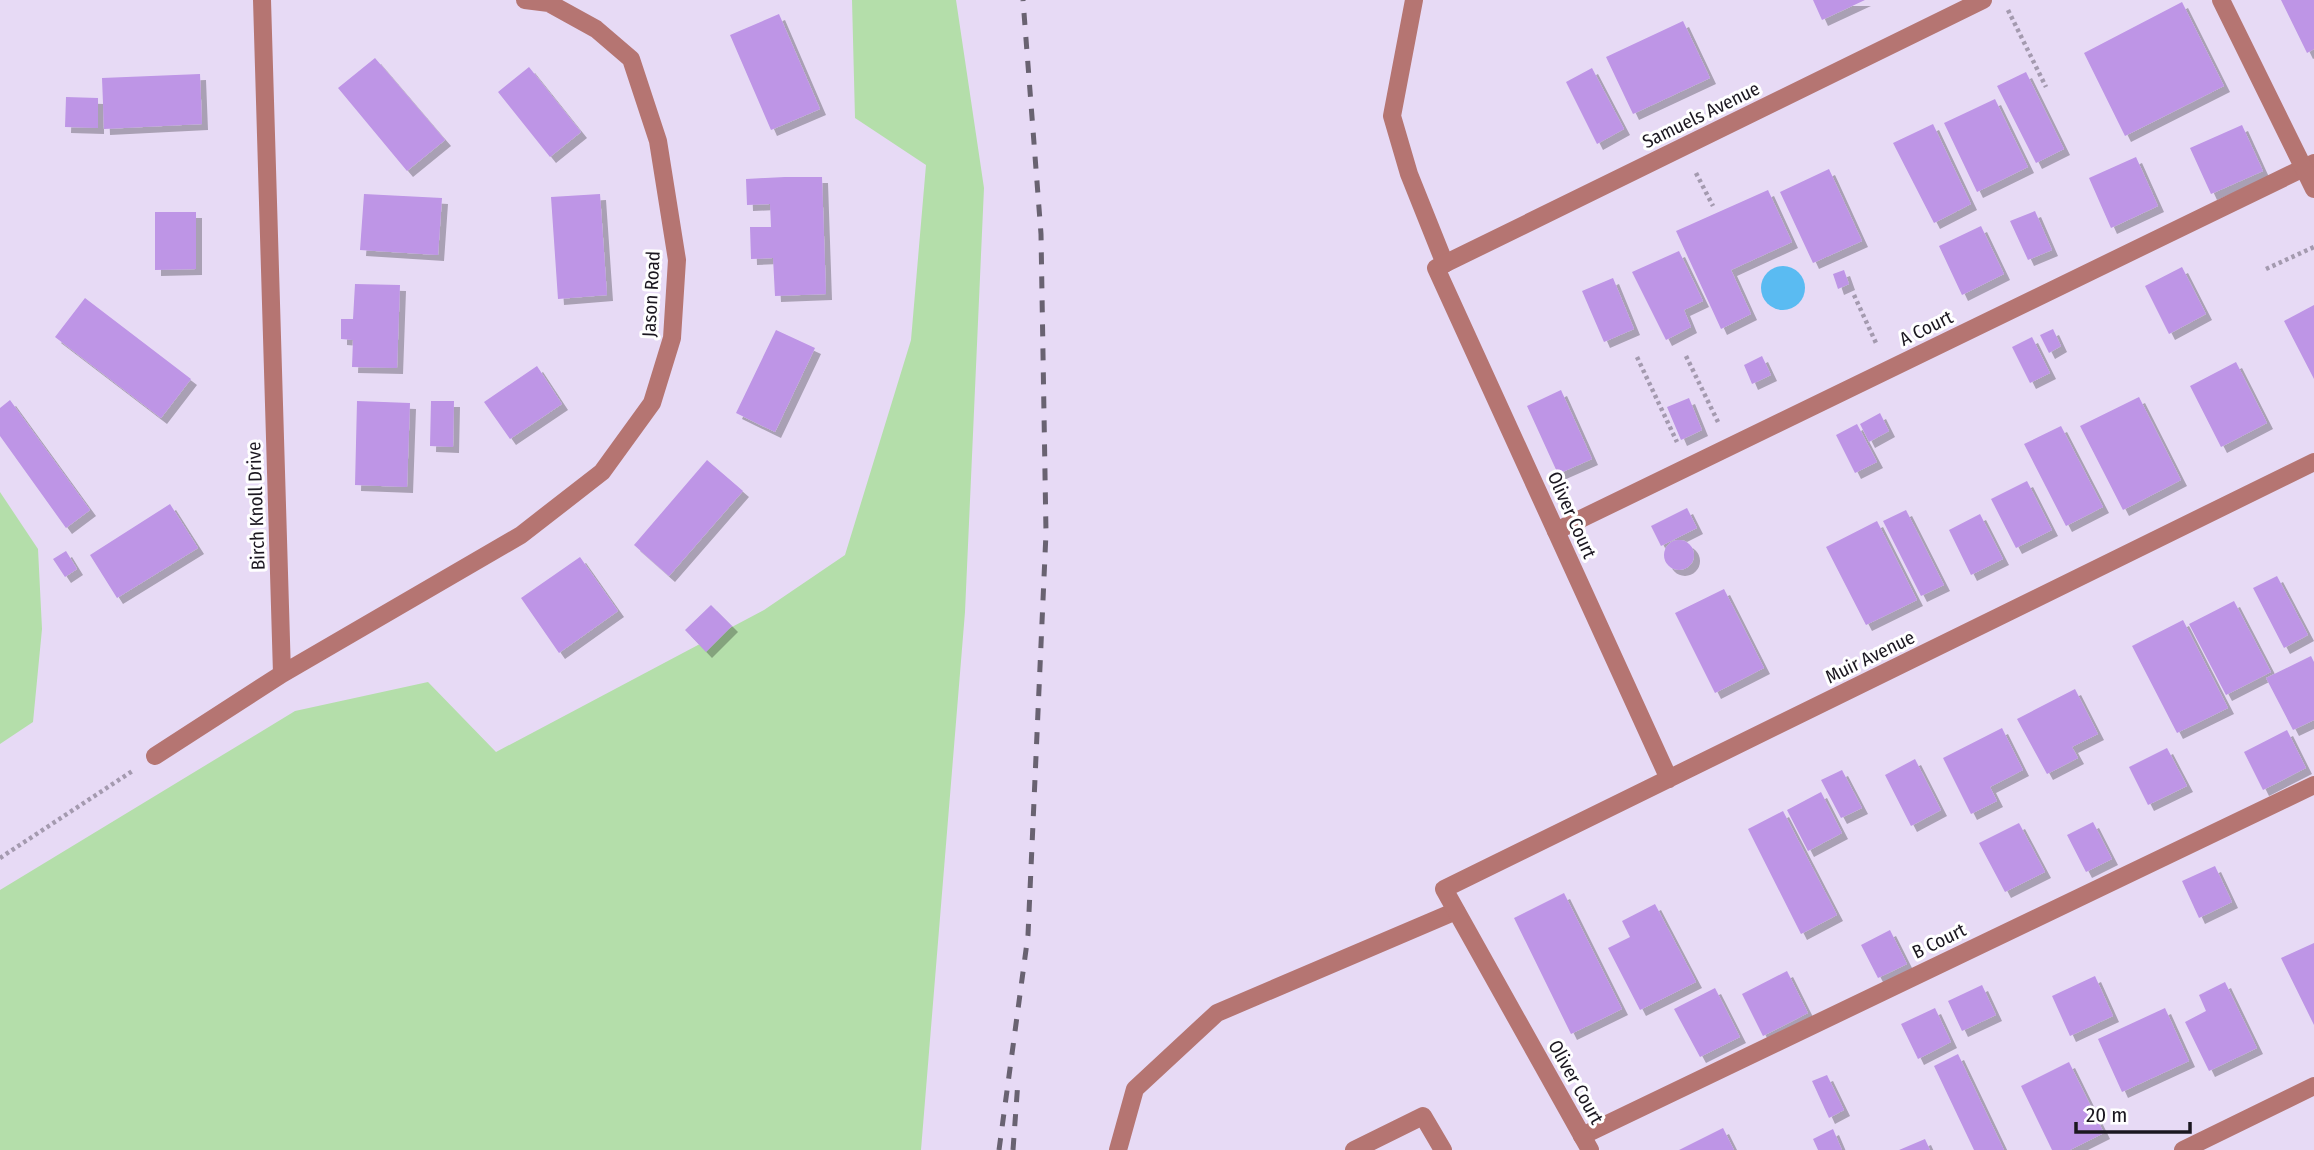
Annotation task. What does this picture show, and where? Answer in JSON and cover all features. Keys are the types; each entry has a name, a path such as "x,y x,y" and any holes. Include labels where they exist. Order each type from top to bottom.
{"street":[{"name":"Birch Knoll Drive","path":"262,0 282,674"},
{"name":"Jason Road","path":"282,674 521,535 602,472 653,403 672,338 677,260 658,141 631,59 596,29 549,3 525,0"},
{"name":"Oliver Court","path":"1414,0 1392,116 1409,174 1441,266 1556,531 1669,779"},
{"name":"Samuels Avenue","path":"1441,266 1983,0"},
{"path":"2221,0 2309,165 2314,189"},
{"name":"A Court","path":"1556,531 2309,165"},
{"name":"Muir Avenue","path":"1444,889 2314,462"},
{"path":"155,757 282,674"},
{"name":"B Court","path":"1586,1143 2314,785"},
{"name":"Oliver Court","path":"1444,889 1586,1143"},
{"path":"1118,1150 1135,1089 1217,1013 1456,911"},
{"path":"2183,1150 2314,1086"},
{"path":"1354,1150 1423,1116 1443,1150"}],"path":[{"path":"2004,0 2046,88"},
{"path":"1683,147 1713,206"},
{"path":"2266,269 2314,247"},
{"path":"1854,295 1888,370"},
{"path":"1686,356 1730,447"},
{"path":"1637,357 1688,467"},
{"path":"0,858 155,757"}],"green space":[{"path":"852,0 956,0 984,188 965,612 921,1150 0,1150 0,890 295,711 428,682 496,752 764,610 845,555 911,340 926,165 855,118"},
{"path":"0,492 38,549 42,629 33,722 0,744"}],"water":[{"path":"1783,266 1799,272 1805,288 1799,304 1783,310 1767,304 1761,288 1767,272"}],"building":[{"path":"1813,0 1865,0 1822,20"},
{"path":"2281,0 2314,0 2314,49 2307,53"},
{"path":"2182,2 2224,86 2125,136 2084,53"},
{"path":"779,14 820,109 771,130 730,35"},
{"path":"1683,21 1710,78 1633,114 1606,57"},
{"path":"375,58 445,140 407,171 338,88"},
{"path":"529,67 581,132 550,157 498,92"},
{"path":"1592,68 1624,129 1597,144 1566,82"},
{"path":"2026,72 2064,149 2036,163 1997,86"},
{"path":"200,74 202,124 104,129 102,78"},
{"path":"66,97 98,98 98,128 65,127"},
{"path":"1995,99 2028,167 1977,192 1944,123"},
{"path":"1933,124 1971,204 1934,223 1893,143"},
{"path":"2242,125 2263,171 2211,194 2190,148"},
{"path":"2136,157 2158,206 2111,228 2089,178"},
{"path":"1829,169 1862,241 1813,263 1780,192"},
{"path":"822,177 826,294 775,296 773,258 751,259 750,227 771,227 770,204 747,205 746,179"},
{"path":"1768,190 1792,242 1731,270 1751,314 1721,329 1676,231"},
{"path":"364,194 442,198 438,255 360,250"},
{"path":"600,194 607,295 558,299 551,197"},
{"path":"2035,211 2052,250 2028,260 2010,221"},
{"path":"155,212 196,212 196,269 155,270"},
{"path":"1981,226 2004,274 1962,295 1939,246"},
{"path":"1679,251 1703,301 1684,310 1691,327 1666,340 1632,272"},
{"path":"2182,267 2206,314 2169,334 2145,286"},
{"path":"1844,270 1849,284 1838,289 1833,274"},
{"path":"1613,278 1634,329 1604,342 1582,291"},
{"path":"355,284 400,285 397,368 352,367 353,340 341,339 341,319 353,319"},
{"path":"85,298 191,379 161,418 55,337"},
{"path":"2314,305 2314,379 2284,321"},
{"path":"2053,329 2061,346 2049,353 2040,335"},
{"path":"776,330 815,348 775,432 736,413"},
{"path":"2032,337 2050,373 2030,383 2012,347"},
{"path":"1762,356 1771,375 1752,384 1744,365"},
{"path":"2236,362 2267,423 2221,447 2190,386"},
{"path":"537,366 562,404 510,439 484,402"},
{"path":"1561,390 1592,459 1558,474 1527,406"},
{"path":"2139,397 2181,480 2123,510 2080,426"},
{"path":"1689,398 1702,430 1681,440 1667,407"},
{"path":"10,400 90,510 66,528 0,436 0,408"},
{"path":"357,401 410,403 407,487 355,485"},
{"path":"431,401 454,401 453,447 430,446"},
{"path":"1880,413 1889,431 1869,442 1860,424"},
{"path":"1857,424 1877,462 1855,473 1836,435"},
{"path":"2061,426 2103,507 2066,526 2024,444"},
{"path":"707,460 743,491 669,576 634,545"},
{"path":"2027,481 2052,530 2016,548 1991,499"},
{"path":"170,504 198,548 117,598 90,555"},
{"path":"1687,508 1697,528 1661,546 1651,526"},
{"path":"1906,510 1944,585 1921,596 1883,521"},
{"path":"1980,514 2003,559 1971,575 1949,530"},
{"path":"1877,521 1917,600 1866,625 1826,547"},
{"path":"1679,540 1690,544 1694,555 1690,566 1679,570 1668,566 1664,555 1668,544"},
{"path":"66,551 77,569 65,577 53,559"},
{"path":"580,557 618,611 559,653 521,598"},
{"path":"2277,576 2308,635 2284,648 2253,588"},
{"path":"1724,589 1764,668 1715,693 1675,613"},
{"path":"2234,601 2271,672 2226,695 2189,624"},
{"path":"711,605 732,626 706,652 685,630"},
{"path":"2183,620 2228,708 2177,733 2132,646"},
{"path":"2311,656 2314,662 2314,720 2293,730 2266,678"},
{"path":"2075,689 2098,734 2072,747 2078,758 2047,774 2017,719"},
{"path":"2002,728 2023,770 1990,787 1997,801 1971,814 1943,758"},
{"path":"2287,730 2306,768 2263,790 2244,752"},
{"path":"2167,748 2187,786 2148,805 2129,767"},
{"path":"1915,759 1941,810 1911,826 1885,775"},
{"path":"1842,770 1862,808 1841,818 1821,780"},
{"path":"1821,792 1842,833 1808,851 1787,810"},
{"path":"1783,811 1837,915 1801,934 1748,829"},
{"path":"2093,822 2112,859 2086,872 2067,835"},
{"path":"2019,823 2045,872 2005,892 1979,843"},
{"path":"2215,866 2232,902 2199,918 2182,881"},
{"path":"1564,893 1622,1009 1571,1034 1514,918"},
{"path":"1655,904 1696,982 1640,1010 1608,948 1630,937 1622,921"},
{"path":"1890,930 1907,964 1878,978 1861,945"},
{"path":"2314,943 2314,1025 2281,958"},
{"path":"1787,971 1808,1013 1763,1036 1742,994"},
{"path":"2095,976 2113,1016 2070,1036 2052,996"},
{"path":"2225,982 2257,1048 2209,1071 2185,1022 2206,1011 2199,995"},
{"path":"1982,985 1996,1015 1962,1031 1948,1001"},
{"path":"1715,988 1740,1037 1700,1057 1674,1009"},
{"path":"1935,1008 1951,1042 1918,1059 1901,1024"},
{"path":"2165,1008 2189,1061 2122,1092 2098,1039"},
{"path":"1958,1054 2004,1150 1974,1150 1934,1066"},
{"path":"2069,1062 2104,1133 2070,1150 2052,1150 2021,1086"},
{"path":"1827,1075 1844,1110 1829,1118 1812,1081"},
{"path":"1723,1128 1734,1150 1679,1150"},
{"path":"1833,1129 1842,1150 1818,1150 1813,1139"},
{"path":"1925,1139 1930,1150 1899,1150"}],"railway":[{"path":"999,1150 1028,935 1046,533 1041,234 1023,0"},
{"path":"1013,1150 1018,1081"}]}
